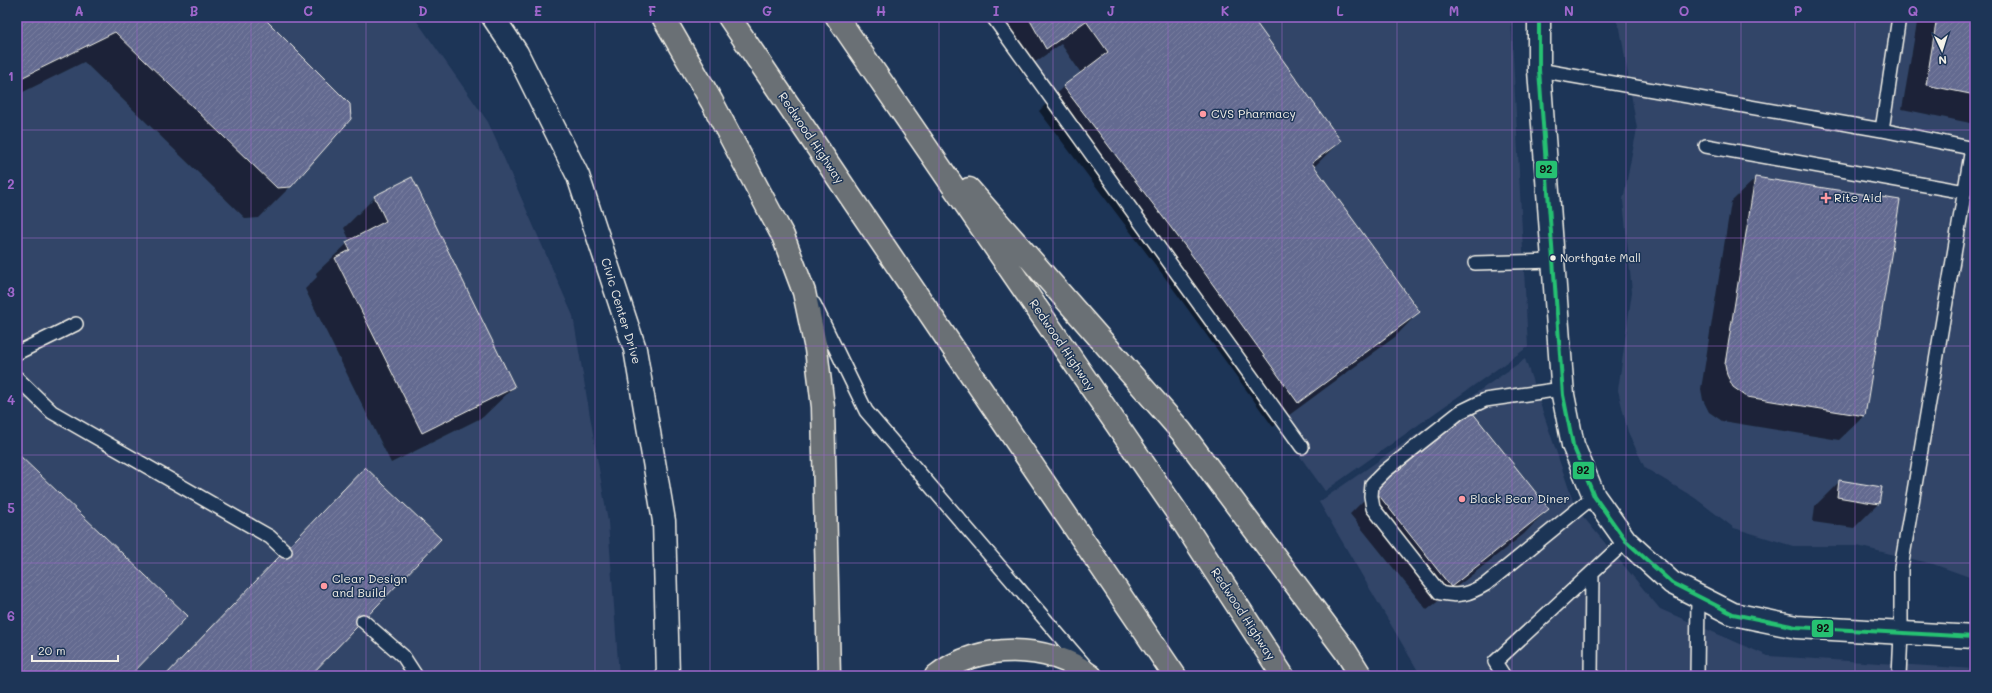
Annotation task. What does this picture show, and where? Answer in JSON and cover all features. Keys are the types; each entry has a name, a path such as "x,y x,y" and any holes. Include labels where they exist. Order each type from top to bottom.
{"highway":[{"path":"663,17 712,102 770,210 794,262 804,292 811,322 820,379 824,443 829,676"},
{"name":"Redwood Highway","path":"729,17 1175,676"},
{"name":"Redwood Highway","path":"837,17 1176,511 1283,676"},
{"path":"903,113 1180,431 1346,652 1360,676"},
{"path":"936,676 966,659 996,652 1014,651 1068,662 1091,676"}],"main road":[{"name":"Civic Center Drive","path":"493,17 517,53 578,176 635,349 664,521 668,676"},
{"path":"1539,17 1539,70 1562,389 1573,446 1594,496 1626,541 1672,583 1733,614 1796,627 1975,637"}],"lane":[{"path":"993,17 1302,447"},
{"path":"1882,130 1899,17"},
{"path":"1539,70 1882,130 1974,149 1965,192 1901,568 1901,634 1899,676"},
{"path":"1706,146 1965,192"},
{"path":"794,262 866,411 1094,676"},
{"path":"1475,263 1554,262"},
{"path":"17,353 76,324"},
{"path":"17,378 52,412 270,537 285,551"},
{"path":"1562,389 1485,400 1460,412 1385,471 1372,484 1371,496 1373,508 1440,593 1455,596 1472,592 1486,584 1594,496"},
{"path":"1504,676 1495,662 1626,541"},
{"path":"1591,676 1592,572"},
{"path":"1697,676 1698,597"},
{"path":"363,621 403,656 416,676"}],"shaded area":[{"path":"17,17 414,17 488,122 573,316 608,522 619,676 17,676"},
{"path":"983,17 1511,17 1528,347 1325,491"},
{"path":"1614,17 1975,17 1975,579 1933,564 1857,546 1793,546 1734,528 1695,498 1645,468 1628,432 1618,390 1632,292 1623,200 1637,129 1620,28"},
{"path":"1525,359 1575,507 1660,609 1768,656 1975,669 1975,676 1421,676 1319,502"}],"building":[{"path":"17,17 263,17 350,104 351,119 291,187 277,188 115,32 17,80"},
{"path":"1028,17 1252,17 1341,141 1312,163 1420,312 1298,403 1191,254 1063,86 1108,52 1086,21 1046,49"},
{"path":"1937,17 1975,17 1975,95 1926,85"},
{"path":"412,177 515,387 422,433 335,258 350,250 346,242 386,221 374,196"},
{"name":"Rite Aid","path":"1755,177 1900,200 1865,416 1747,397 1733,387 1727,375 1725,364"},
{"name":"Black Bear Diner","path":"1472,412 1549,509 1451,587 1374,489"},
{"path":"17,453 188,616 130,676 17,676"},
{"name":"Clear Design and Build","path":"365,467 441,539 310,676 165,676"},
{"path":"1839,480 1882,487 1879,504 1837,497"}],"transit line":[{"name":"92","path":"1539,17 1539,70 1563,395 1573,445 1594,496 1626,541 1672,583 1733,614 1796,627 1975,637"}],"place":[{"name":"CVS Pharmacy","path":"1203,114"},
{"name":"Rite Aid","path":"1826,198"},
{"name":"Northgate Mall","path":"1553,258"},
{"name":"Black Bear Diner","path":"1462,499"},
{"name":"Clear Design and Build","path":"324,586"}]}
